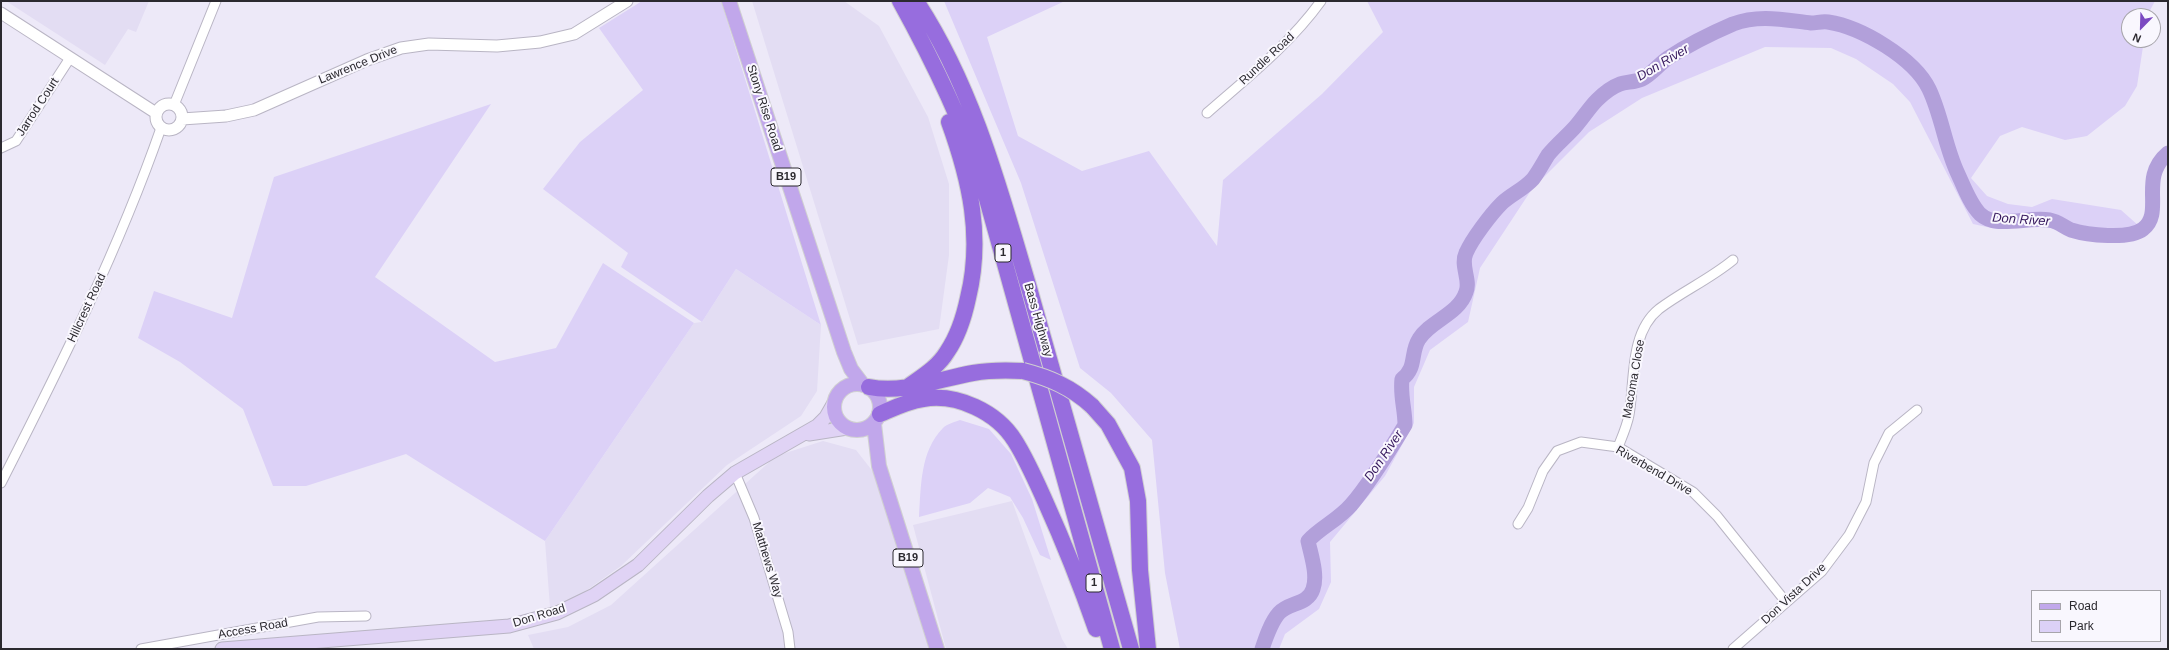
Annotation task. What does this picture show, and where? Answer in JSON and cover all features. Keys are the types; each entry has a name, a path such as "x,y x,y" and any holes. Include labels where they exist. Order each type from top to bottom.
{"highway":[{"path":"899,1 906,27 945,110 964,166 973,210 975,232 973,275 964,315 956,336 947,352 937,365 909,386"},
{"name":"Bass Highway","path":"899,1 942,79 966,136 982,181 1112,649"},
{"name":"Bass Highway","path":"916,1 950,59 978,128 995,178 1064,411 1131,649"},
{"path":"866,386 890,390 998,370 1022,371 1057,382 1077,393 1092,406 1108,424 1132,468 1138,501 1140,570 1148,649"},
{"path":"877,419 906,403 938,398 968,404 997,420 1014,440 1053,518 1081,586 1104,649"}],"main road":[{"name":"Stony Rise Road","path":"729,1 844,352 851,369 866,386"},
{"name":"Stony Rise Road","path":"842,389 845,372 844,352"},
{"path":"842,389 850,385 866,386"},
{"name":"B19","path":"866,386 876,393 880,402 877,419 879,466"},
{"name":"B19","path":"842,389 834,403 835,417 868,443 879,466 937,649"},
{"name":"Don Road","path":"222,649 509,626 557,613 594,595 638,565 708,496 735,473 817,426 826,417 834,403"},
{"path":"852,430 866,429 877,419"},
{"name":"Don Road","path":"798,437 814,432 852,430"}],"street":[{"path":"174,105 216,1"},
{"name":"Lawrence Drive","path":"182,120 226,116 254,110 367,60 400,48 429,44 497,46 540,42 574,34 627,1"},
{"name":"Rundle Road","path":"1208,113 1267,61 1296,31 1321,1"},
{"path":"1,13 156,113"},
{"name":"Jarrod Court","path":"1,148 16,141 70,58"},
{"path":"174,105 179,109 182,120 173,130 161,128 156,121 156,113 161,106 174,105"},
{"name":"Hillcrest Road","path":"1,483 57,372 104,270 161,128"},
{"name":"Macoma Close","path":"1618,447 1629,416 1637,352 1644,329 1658,310 1715,274 1733,260"},
{"name":"Don Vista Drive","path":"1733,649 1822,571 1849,535 1866,502 1874,463 1889,432 1917,410"},
{"name":"Riverbend Drive","path":"1518,524 1528,508 1543,471 1558,450 1581,442 1618,447 1693,492 1717,516 1786,602"},
{"name":"Matthews Way","path":"735,473 754,518 788,632 790,649"},
{"name":"Access Road","path":"141,649 318,617 366,616"}],"shaded area":[{"path":"6,1 149,1 136,32 128,29 105,65"},
{"path":"752,1 844,1 879,26 928,117 949,184 949,255 939,329 858,345"},
{"path":"736,269 821,325 817,391 801,416 727,465 621,566 580,595 550,607 545,541 694,323 702,322"},
{"path":"823,441 856,450 874,473 933,649 534,649 528,635 568,627 611,605 776,456"},
{"path":"1012,501 1062,639 1068,649 946,649 913,525"}],"green space":[{"path":"642,1 721,1 821,325 736,269 702,322 621,267 628,253 543,189 580,142 643,90 599,28"},
{"path":"944,1 1065,1 987,37 1018,136 1082,171 1149,151 1217,246 1223,180 1322,94 1383,32 1367,1 2155,1 2151,8 2121,8 2121,48 2143,48 2137,86 2125,106 2087,136 2065,140 2022,127 2000,136 1971,178 1987,196 2008,204 2032,207 2052,199 2121,210 2139,226 2112,231 2064,222 1996,229 1973,224 1910,102 1893,84 1856,59 1831,48 1765,47 1642,98 1589,132 1532,189 1480,268 1468,322 1430,350 1414,387 1414,423 1385,476 1330,542 1331,582 1319,609 1285,634 1279,649 1180,649 1165,573 1152,440 1111,393 1080,368 1021,183"},
{"path":"491,104 375,277 495,362 556,348 603,263 694,323 545,541 406,454 306,486 273,486 243,409 180,362 138,338 154,291 232,318 274,177"},
{"path":"960,420 989,429 1011,454 1032,499 1051,560 1040,555 1023,518 1010,497 988,488 970,503 919,517 921,482 930,447 935,437 943,428"}],"waterway":[{"name":"Don River","path":"1262,649 1271,625 1279,613 1283,609 1303,601 1311,594 1315,578 1308,541 1341,515 1351,505 1372,477 1405,425 1402,379 1410,370 1416,344 1419,339 1430,327 1451,312 1462,300 1467,287 1464,258 1482,227 1502,203 1526,186 1533,179 1548,155 1575,127 1591,106 1602,95 1620,84 1642,79 1668,58 1708,35 1733,24 1752,19 1782,19 1811,23 1828,22 1856,30 1871,37 1899,55 1922,77 1929,89 1954,164 1965,190 1976,210 1988,219 2006,222 2038,219 2047,220 2056,222 2071,230 2087,234 2108,236 2137,232 2143,229 2149,222 2152,213 2155,173 2159,163 2168,153"}]}
